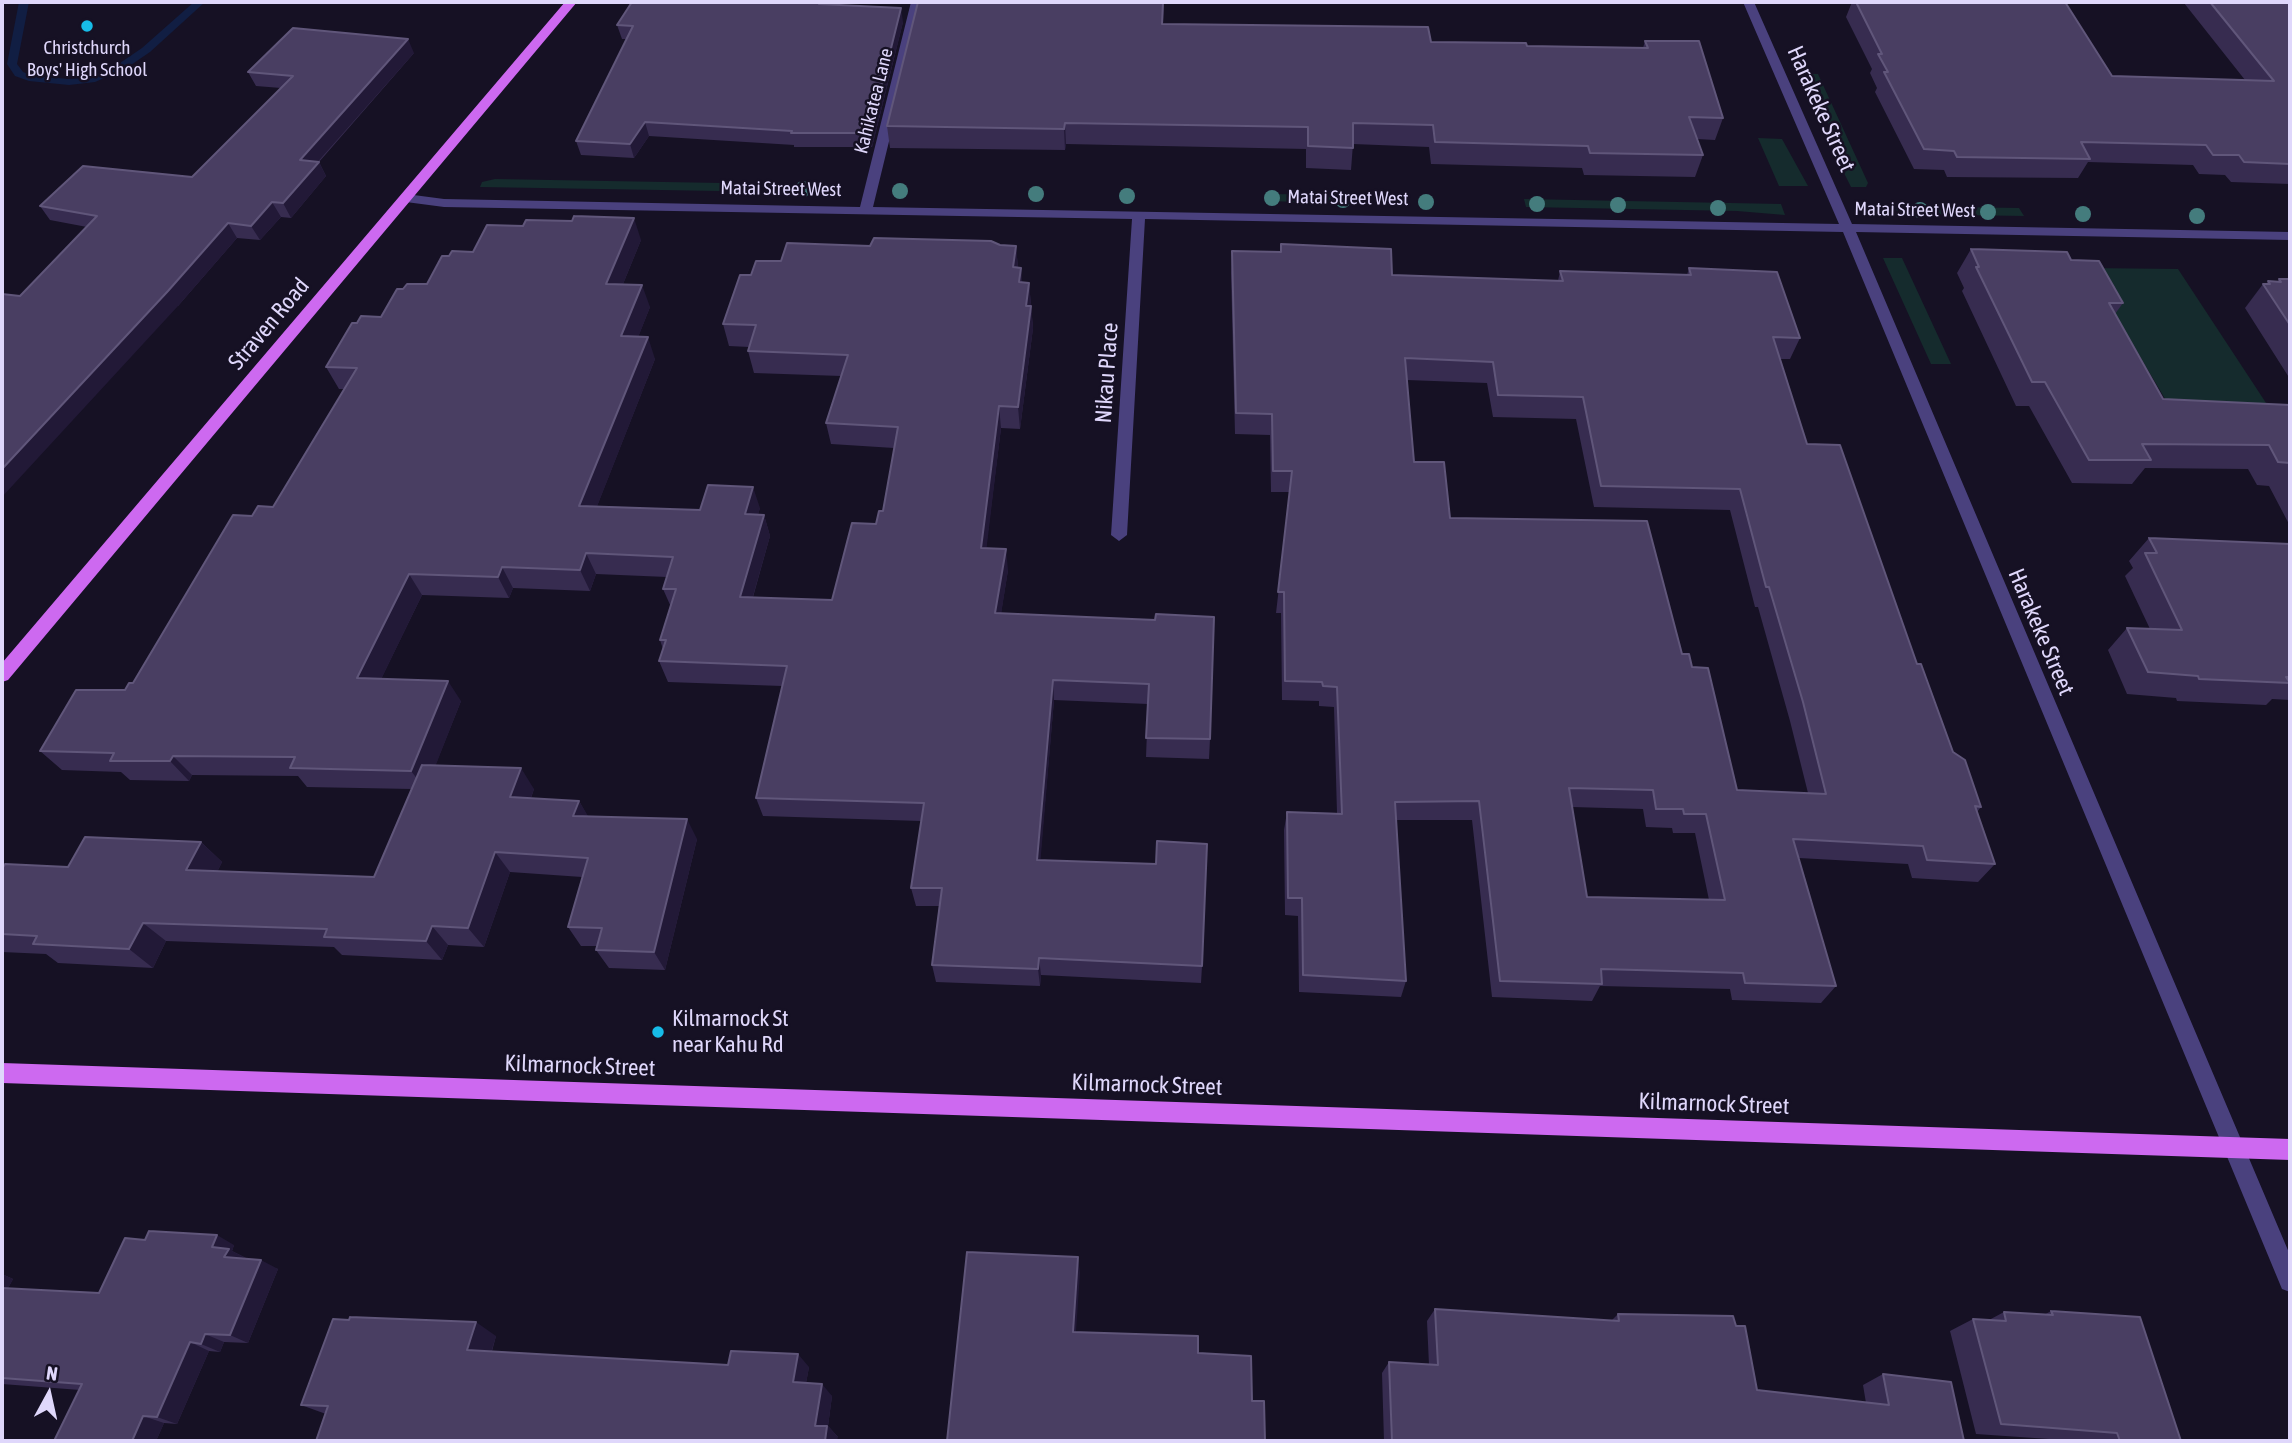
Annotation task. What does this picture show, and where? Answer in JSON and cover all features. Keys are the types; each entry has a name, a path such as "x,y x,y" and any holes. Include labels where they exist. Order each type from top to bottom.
{"main road":[{"name":"Straven Road","path":"2,675 570,2"},
{"name":"Kilmarnock Street","path":"2,1073 2290,1150"}],"street":[{"name":"Kahikatea Lane","path":"866,210 917,2"},
{"name":"Harakeke Street","path":"1749,2 1847,228 2290,1281"},
{"name":"Matai Street West","path":"406,198 444,203 2290,236"},
{"name":"Nikau Place","path":"1119,535 1139,214"}],"green space":[{"path":"1807,74 1818,74 1868,183 1866,187 1851,187 1844,173 1843,158"},
{"path":"1758,138 1782,139 1808,186 1779,186"},
{"path":"495,179 722,183 720,191 480,187 482,182"},
{"path":"1268,194 1360,195 1361,204 1268,201"},
{"path":"1524,199 1781,204 1785,215 1737,211 1526,207"},
{"path":"1895,206 2019,208 2024,216 1898,214"},
{"path":"1883,258 1902,258 1951,364 1931,364"},
{"path":"2087,268 2178,269 2270,409 2170,407"}],"building":[{"path":"632,2 820,2 819,4 901,8 870,133 791,133 792,131 645,122 630,144 576,141 633,26 617,25"},
{"path":"918,2 1163,2 1162,24 1428,27 1431,42 1648,48 1645,41 1699,41 1723,118 1689,117 1703,155 1590,153 1588,146 1435,142 1433,125 1353,123 1353,148 1308,146 1308,127 1065,123 1064,129 887,126"},
{"path":"1856,2 2065,2 2112,76 2274,81 2210,2 2290,2 2290,164 2244,162 2239,155 2213,155 2206,145 2081,142 2090,159 1957,157 1954,151 1924,149 1884,72 1888,72 1878,54 1882,54"},
{"path":"293,28 408,39 300,160 319,162 283,203 272,202 251,226 228,223 2,469 2,294 20,296 97,216 40,206 83,166 192,177 293,76 248,72"},
{"path":"574,216 634,218 606,284 642,285 621,336 648,337 579,506 700,510 708,485 753,487 745,514 764,515 740,597 832,600 852,523 876,524 879,511 883,511 898,427 826,423 848,355 748,351 756,325 723,324 740,275 751,275 756,261 781,261 787,243 870,246 874,238 991,241 1000,245 1016,246 1013,267 1021,268 1019,282 1029,283 1026,306 1031,306 1018,407 999,406 981,548 1006,549 995,613 1155,620 1156,614 1214,617 1210,739 1146,738 1149,684 1053,680 1037,860 1156,864 1157,841 1207,844 1202,966 1039,958 1038,969 932,965 942,888 911,888 924,803 756,798 787,666 659,661 666,640 660,640 676,589 663,589 673,557 586,553 580,570 502,567 498,577 409,574 357,678 448,681 411,771 290,768 295,757 173,756 170,761 110,761 114,753 40,751 76,690 125,690 129,683 133,683 233,515 252,516 258,506 273,507 357,368 326,367 352,323 357,323 361,316 381,317 397,289 403,289 407,284 427,284 442,256 449,256 452,251 473,252 487,225 523,226 526,220 572,221"},
{"path":"1281,244 1391,249 1392,275 1563,281 1560,271 1691,275 1689,268 1777,272 1800,338 1773,337 1807,444 1840,445 1917,664 1921,664 1953,752 1965,760 1981,807 1975,806 1995,864 1927,860 1923,846 1793,839 1836,986 1745,983 1743,973 1601,969 1602,984 1500,981 1479,801 1395,802 1406,981 1303,975 1302,898 1288,898 1287,812 1342,814 1337,687 1323,686 1322,682 1285,681 1284,592 1278,592 1292,471 1273,471 1272,414 1236,413 1232,251 1281,252","holes":["1405,358 1493,362 1498,395 1583,397 1601,486 1740,489 1766,587 1769,587 1803,702 1826,794 1737,790 1708,668 1692,667 1689,654 1682,654 1647,521 1450,518 1444,462 1414,462","1569,788 1653,790 1656,809 1683,809 1684,814 1706,814 1725,900 1587,897"]},
{"path":"1971,249 2067,252 2071,260 2099,261 2123,303 2109,303 2163,399 2290,405 2290,463 2278,462 2269,445 2142,444 2151,460 2089,460 2045,382 2032,382 1976,267 1979,267"},
{"path":"2279,279 2290,279 2290,325 2263,284 2270,284 2268,281 2281,282"},
{"path":"2149,538 2290,544 2290,677 2286,677 2290,683 2199,679 2198,676 2148,672 2127,628 2182,630 2145,553 2157,553"},
{"path":"422,765 521,768 510,797 579,801 573,816 687,819 654,952 596,950 602,928 568,927 588,858 495,852 468,928 432,926 426,941 324,937 327,929 143,923 129,949 33,944 37,936 2,934 2,869 5,864 68,867 85,837 201,842 186,870 374,877"},
{"path":"149,1231 217,1235 212,1247 229,1249 224,1257 261,1260 230,1335 205,1334 201,1344 190,1342 157,1417 143,1416 132,1441 54,1441 82,1384 2,1378 2,1288 99,1293 125,1238 145,1240"},
{"path":"967,1252 1078,1257 1073,1332 1198,1336 1198,1353 1251,1356 1252,1401 1264,1401 1265,1441 947,1441"},
{"path":"1435,1309 1619,1321 1618,1314 1733,1316 1736,1326 1745,1326 1757,1390 1889,1405 1883,1374 1951,1382 1964,1441 1392,1441 1389,1362 1438,1365"},
{"path":"2051,1311 2140,1317 2181,1441 2120,1441 2117,1433 2001,1424 1973,1319 2006,1321 2004,1312 2053,1315"},
{"path":"350,1317 476,1322 467,1350 728,1365 731,1351 798,1354 793,1382 822,1384 815,1426 827,1426 825,1441 316,1441 328,1406 301,1405 333,1319 349,1320"}],"waterway":[{"path":"24,2 12,64 19,74 33,79 69,82 91,80 121,67 146,50 200,2"}],"place":[{"name":"Christchurch Boys' High School","path":"87,26"},
{"name":"Kilmarnock St near Kahu Rd","path":"658,1032"}]}
